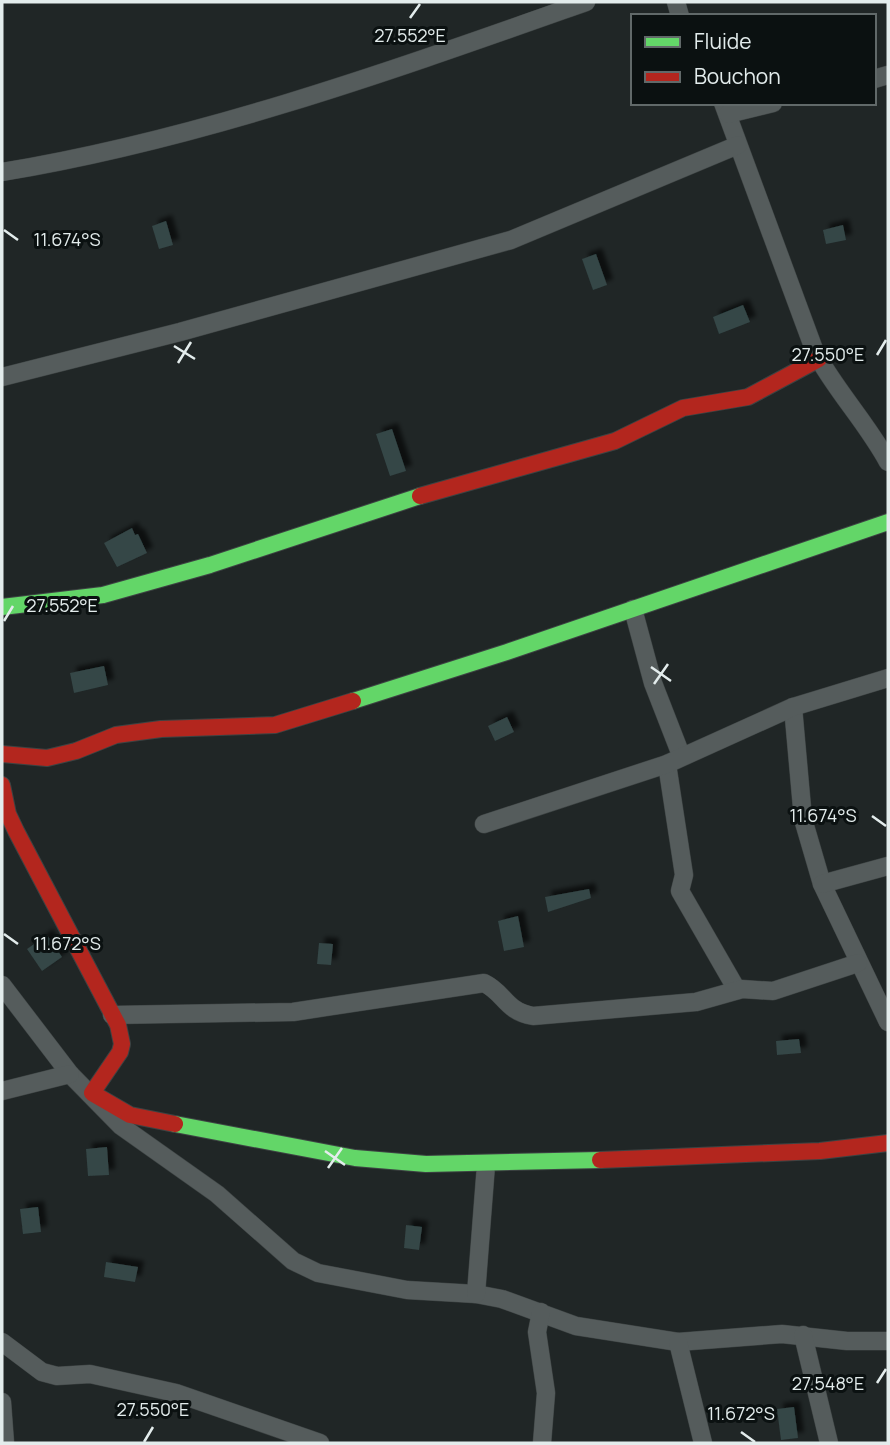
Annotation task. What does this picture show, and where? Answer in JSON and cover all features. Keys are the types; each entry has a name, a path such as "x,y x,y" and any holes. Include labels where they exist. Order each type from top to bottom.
{"street":[{"path":"2,172 152,141 397,69 586,2"},
{"path":"757,105 725,109 819,359 888,463"},
{"path":"2,377 180,332 511,240 738,145"},
{"path":"2,607 103,595 210,565 372,510 615,441 682,408 719,404 748,397 819,359"},
{"path":"2,754 47,758 76,751 116,736 150,730 275,725 633,609 888,522"},
{"path":"633,609 674,760 684,876 680,891 737,990"},
{"path":"484,824 674,760 793,707 888,678"},
{"path":"793,707 803,819 822,884 888,1022"},
{"path":"2,785 12,823 112,1015 122,1044"},
{"path":"822,884 888,866"},
{"path":"112,1015 293,1012 484,983 495,990 513,1010 533,1016 696,1002 753,988 773,992 858,963"},
{"path":"2,985 70,1074 92,1093 121,1126 217,1194 293,1261 306,1268 335,1279 407,1290 476,1294 541,1312 576,1326 678,1342 803,1335 847,1341 888,1341"},
{"path":"92,1093 120,1052 122,1044 147,1014"},
{"path":"2,1091 70,1074"},
{"path":"92,1093 130,1115 261,1142 355,1157 486,1165 820,1151 888,1143"},
{"path":"476,1294 486,1165"},
{"path":"541,1312 537,1332 545,1393 542,1443"},
{"path":"803,1335 829,1443"},
{"path":"2,1342 42,1372 57,1376 90,1374 176,1393 320,1443"},
{"path":"678,1342 702,1443"},
{"path":"2,1402 5,1443"}],"building":[{"path":"166,221 173,245 159,249 152,226"},
{"path":"843,225 846,240 826,244 823,230"},
{"path":"596,254 607,285 593,290 582,259"},
{"path":"743,305 750,322 719,334 713,317"},
{"path":"392,429 406,471 390,476 376,434"},
{"path":"132,528 147,553 117,567 104,543"},
{"path":"104,666 108,685 74,693 70,673"},
{"path":"507,717 514,732 495,741 488,726"},
{"path":"589,889 591,898 548,912 545,897"},
{"path":"518,916 524,947 504,951 498,921"},
{"path":"47,935 62,957 42,971 27,949"},
{"path":"319,943 333,944 331,965 317,964"},
{"path":"799,1039 801,1053 777,1055 776,1041"},
{"path":"107,1147 109,1175 88,1176 86,1149"},
{"path":"38,1207 41,1232 23,1234 20,1209"},
{"path":"406,1225 422,1227 419,1250 404,1248"},
{"path":"106,1262 138,1267 135,1282 104,1277"},
{"path":"794,1407 798,1438 781,1440 777,1409"}],"traffic: fast":[{"path":"2,607 103,595 210,565 420,496"},
{"path":"353,701 507,652 888,522"},
{"path":"175,1124 355,1158 426,1164 600,1160"}],"traffic: jam":[{"path":"420,496 615,441 683,408 748,397 819,359"},
{"path":"2,754 47,758 76,751 116,735 161,729 275,725 353,701"},
{"path":"2,785 8,814 16,831 118,1025 122,1044 120,1052 92,1093 130,1115 175,1124"},
{"path":"600,1160 820,1151 888,1143"}]}
